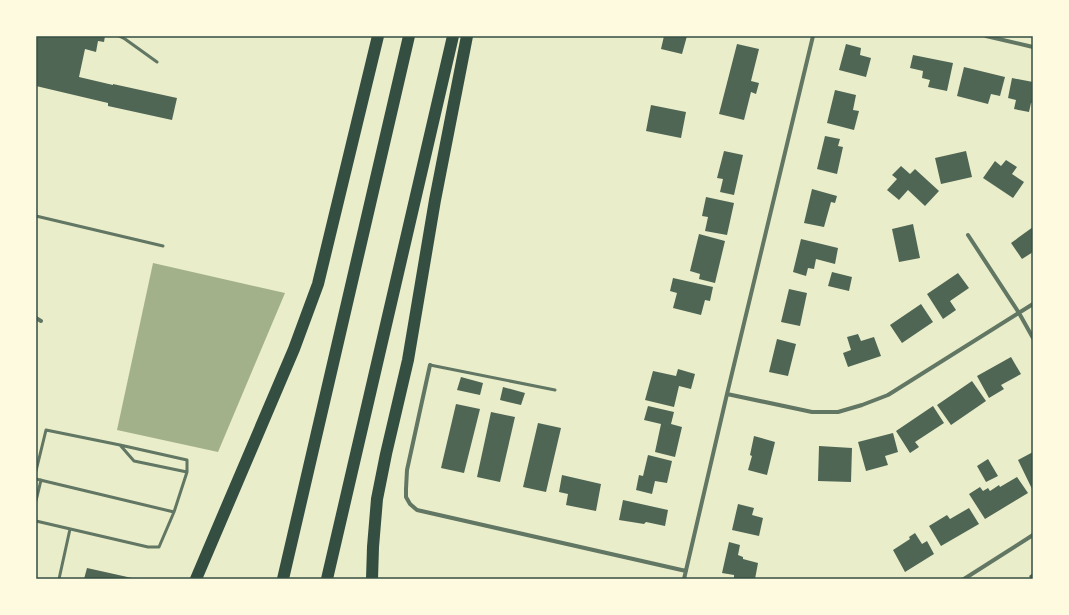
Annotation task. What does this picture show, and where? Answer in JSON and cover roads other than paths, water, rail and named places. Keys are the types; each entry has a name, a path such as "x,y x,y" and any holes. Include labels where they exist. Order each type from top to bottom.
{"highway":[{"path":"196,579 294,349 318,284 378,36"},
{"path":"283,579 409,36"},
{"path":"327,579 453,36"},
{"path":"372,579 377,499 408,360 435,200 467,36"}],"street":[{"path":"684,579 813,36"},
{"path":"986,36 1033,47"},
{"path":"968,235 1019,313 1033,338"},
{"path":"727,394 812,412 838,412 856,407 888,395 1033,304"},
{"path":"36,318 41,322"},
{"path":"430,365 407,470 406,497 410,504 417,510 686,571"},
{"path":"964,579 1033,535"}],"lane":[{"path":"119,36 157,62"},
{"path":"36,216 163,246"},
{"path":"430,365 555,390"},
{"path":"36,471 46,430 187,460 187,472 174,512 159,547 148,547 36,521"},
{"path":"120,445 134,461 187,472"},
{"path":"36,479 174,512"},
{"path":"36,502 41,480"},
{"path":"59,579 70,529"}]}
